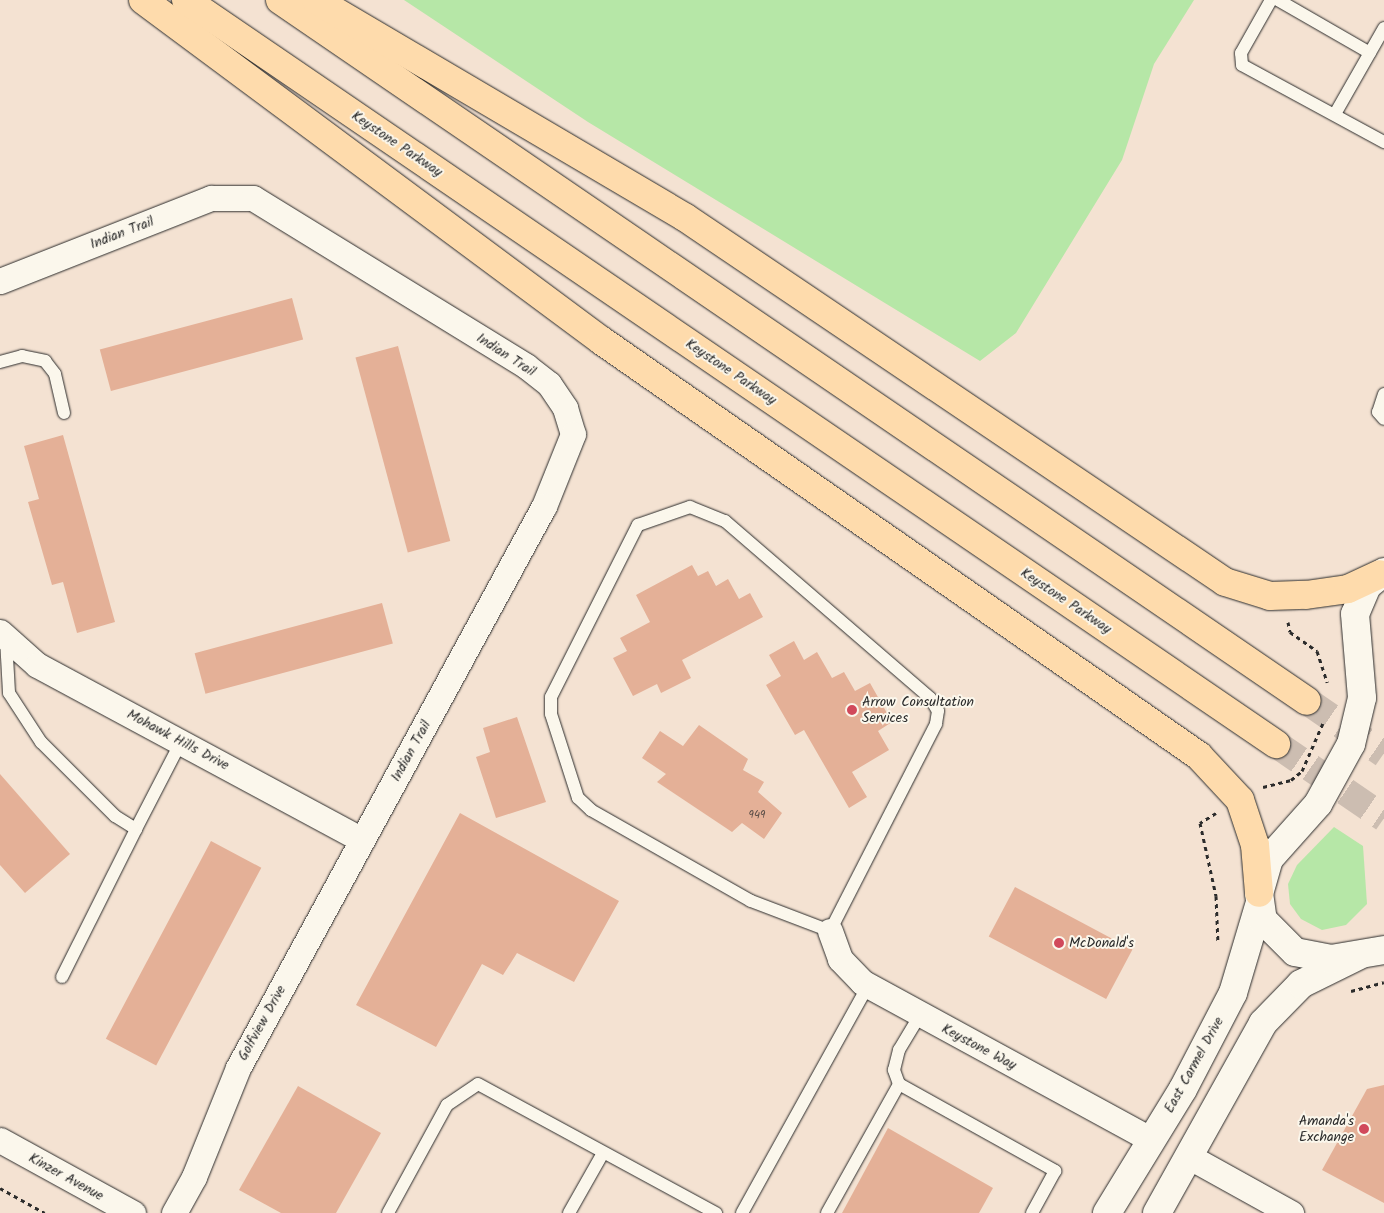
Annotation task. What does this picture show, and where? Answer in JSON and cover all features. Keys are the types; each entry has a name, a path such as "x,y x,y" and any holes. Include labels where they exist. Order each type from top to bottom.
{"highway":[{"path":"142,0 602,341 1199,756 1240,800 1254,845 1259,899"},
{"name":"Keystone Parkway","path":"186,0 1276,744"},
{"path":"280,0 1307,701"},
{"path":"316,0 686,218 1225,582 1270,596 1306,595 1348,589 1382,573"}],"street":[{"name":"Indian Trail","path":"0,281 211,198 253,198 526,366 549,384 565,408 573,434 565,462 362,840"},
{"name":"East Carmel Drive","path":"1107,1213 1152,1140 1233,993 1269,859 1318,804 1351,744 1362,698 1356,614 1367,586 1382,573"},
{"name":"Mohawk Hills Drive","path":"3,635 37,665 362,840"},
{"name":"Golfview Drive","path":"174,1213 194,1177 238,1068 362,840"},
{"path":"1259,899 1270,932 1295,952 1331,959 1373,948"},
{"name":"Keystone Way","path":"830,931 840,959 868,986 1152,1140"},
{"path":"1157,1213 1268,1016 1301,984 1373,948"},
{"name":"Kinzer Avenue","path":"0,1140 133,1213"},
{"path":"1188,1156 1291,1213"}],"lane":[{"path":"1271,0 1238,60 1384,142"},
{"path":"1278,0 1370,53"},
{"path":"1335,114 1384,28"},
{"path":"0,362 22,356 45,361 55,374 64,413"},
{"path":"1384,394 1378,412 1384,419"},
{"path":"690,507 713,514 930,698 938,711 936,724 830,931 751,901 590,810 578,798 551,714 551,697 638,525 690,507"},
{"path":"3,635 9,693 41,742 115,816 136,829"},
{"path":"62,977 181,742"},
{"path":"742,1213 868,986"},
{"path":"920,1015 899,1050 894,1070 899,1084 1055,1171 1032,1213"},
{"path":"388,1213 447,1105 478,1084 716,1213"},
{"path":"827,1213 899,1084"},
{"path":"569,1213 603,1153"}],"path":[{"path":"1200,823 1216,896 1218,947"},
{"path":"1343,995 1384,982"},
{"path":"0,1188 45,1213"}],"green space":[{"path":"404,0 1194,0 1154,64 1122,160 1016,333 980,361 588,122"},
{"path":"1334,827 1363,846 1367,904 1346,925 1322,930 1301,919 1290,904 1288,884 1297,865"}],"building":[{"path":"292,298 303,340 111,391 100,350"},
{"path":"398,346 450,541 408,553 355,357"},
{"path":"63,435 115,622 77,633 63,582 52,585 28,502 39,499 24,446"},
{"path":"692,565 698,576 708,571 716,586 728,579 739,599 750,593 763,617 682,660 691,678 661,693 657,684 633,696 613,658 627,651 620,638 650,622 636,595"},
{"path":"382,603 393,644 205,694 195,653"},
{"path":"794,641 804,660 817,652 832,678 844,672 855,691 870,683 892,722 878,731 889,750 852,772 867,797 849,808 804,730 795,735 766,685 781,676 769,655"},
{"path":"517,717 546,802 496,818 476,757 490,752 483,728"},
{"path":"699,725 748,759 743,770 764,782 758,792 782,813 764,839 742,823 732,832 657,782 666,774 642,758 660,731 683,746"},
{"path":"0,774 70,854 25,893 0,865"},
{"path":"460,813 619,901 574,982 517,953 503,975 482,964 436,1047 356,1005"},
{"path":"211,841 261,868 156,1066 106,1039"},
{"name":"McDonald's","path":"1015,887 1132,949 1106,999 989,936"},
{"name":"Amanda's Exchange","path":"1384,1085 1384,1203 1322,1170 1367,1089"},
{"path":"298,1086 381,1133 336,1213 281,1213 239,1190"},
{"path":"888,1128 993,1188 979,1213 842,1213"}],"tunnel":[{"path":"1307,701 1384,754"},
{"path":"1276,744 1384,818"}],"place":[{"name":"Arrow Consultation Services","path":"852,710"},
{"name":"McDonald's","path":"1059,943"},
{"name":"Amanda's Exchange","path":"1364,1129"}]}
